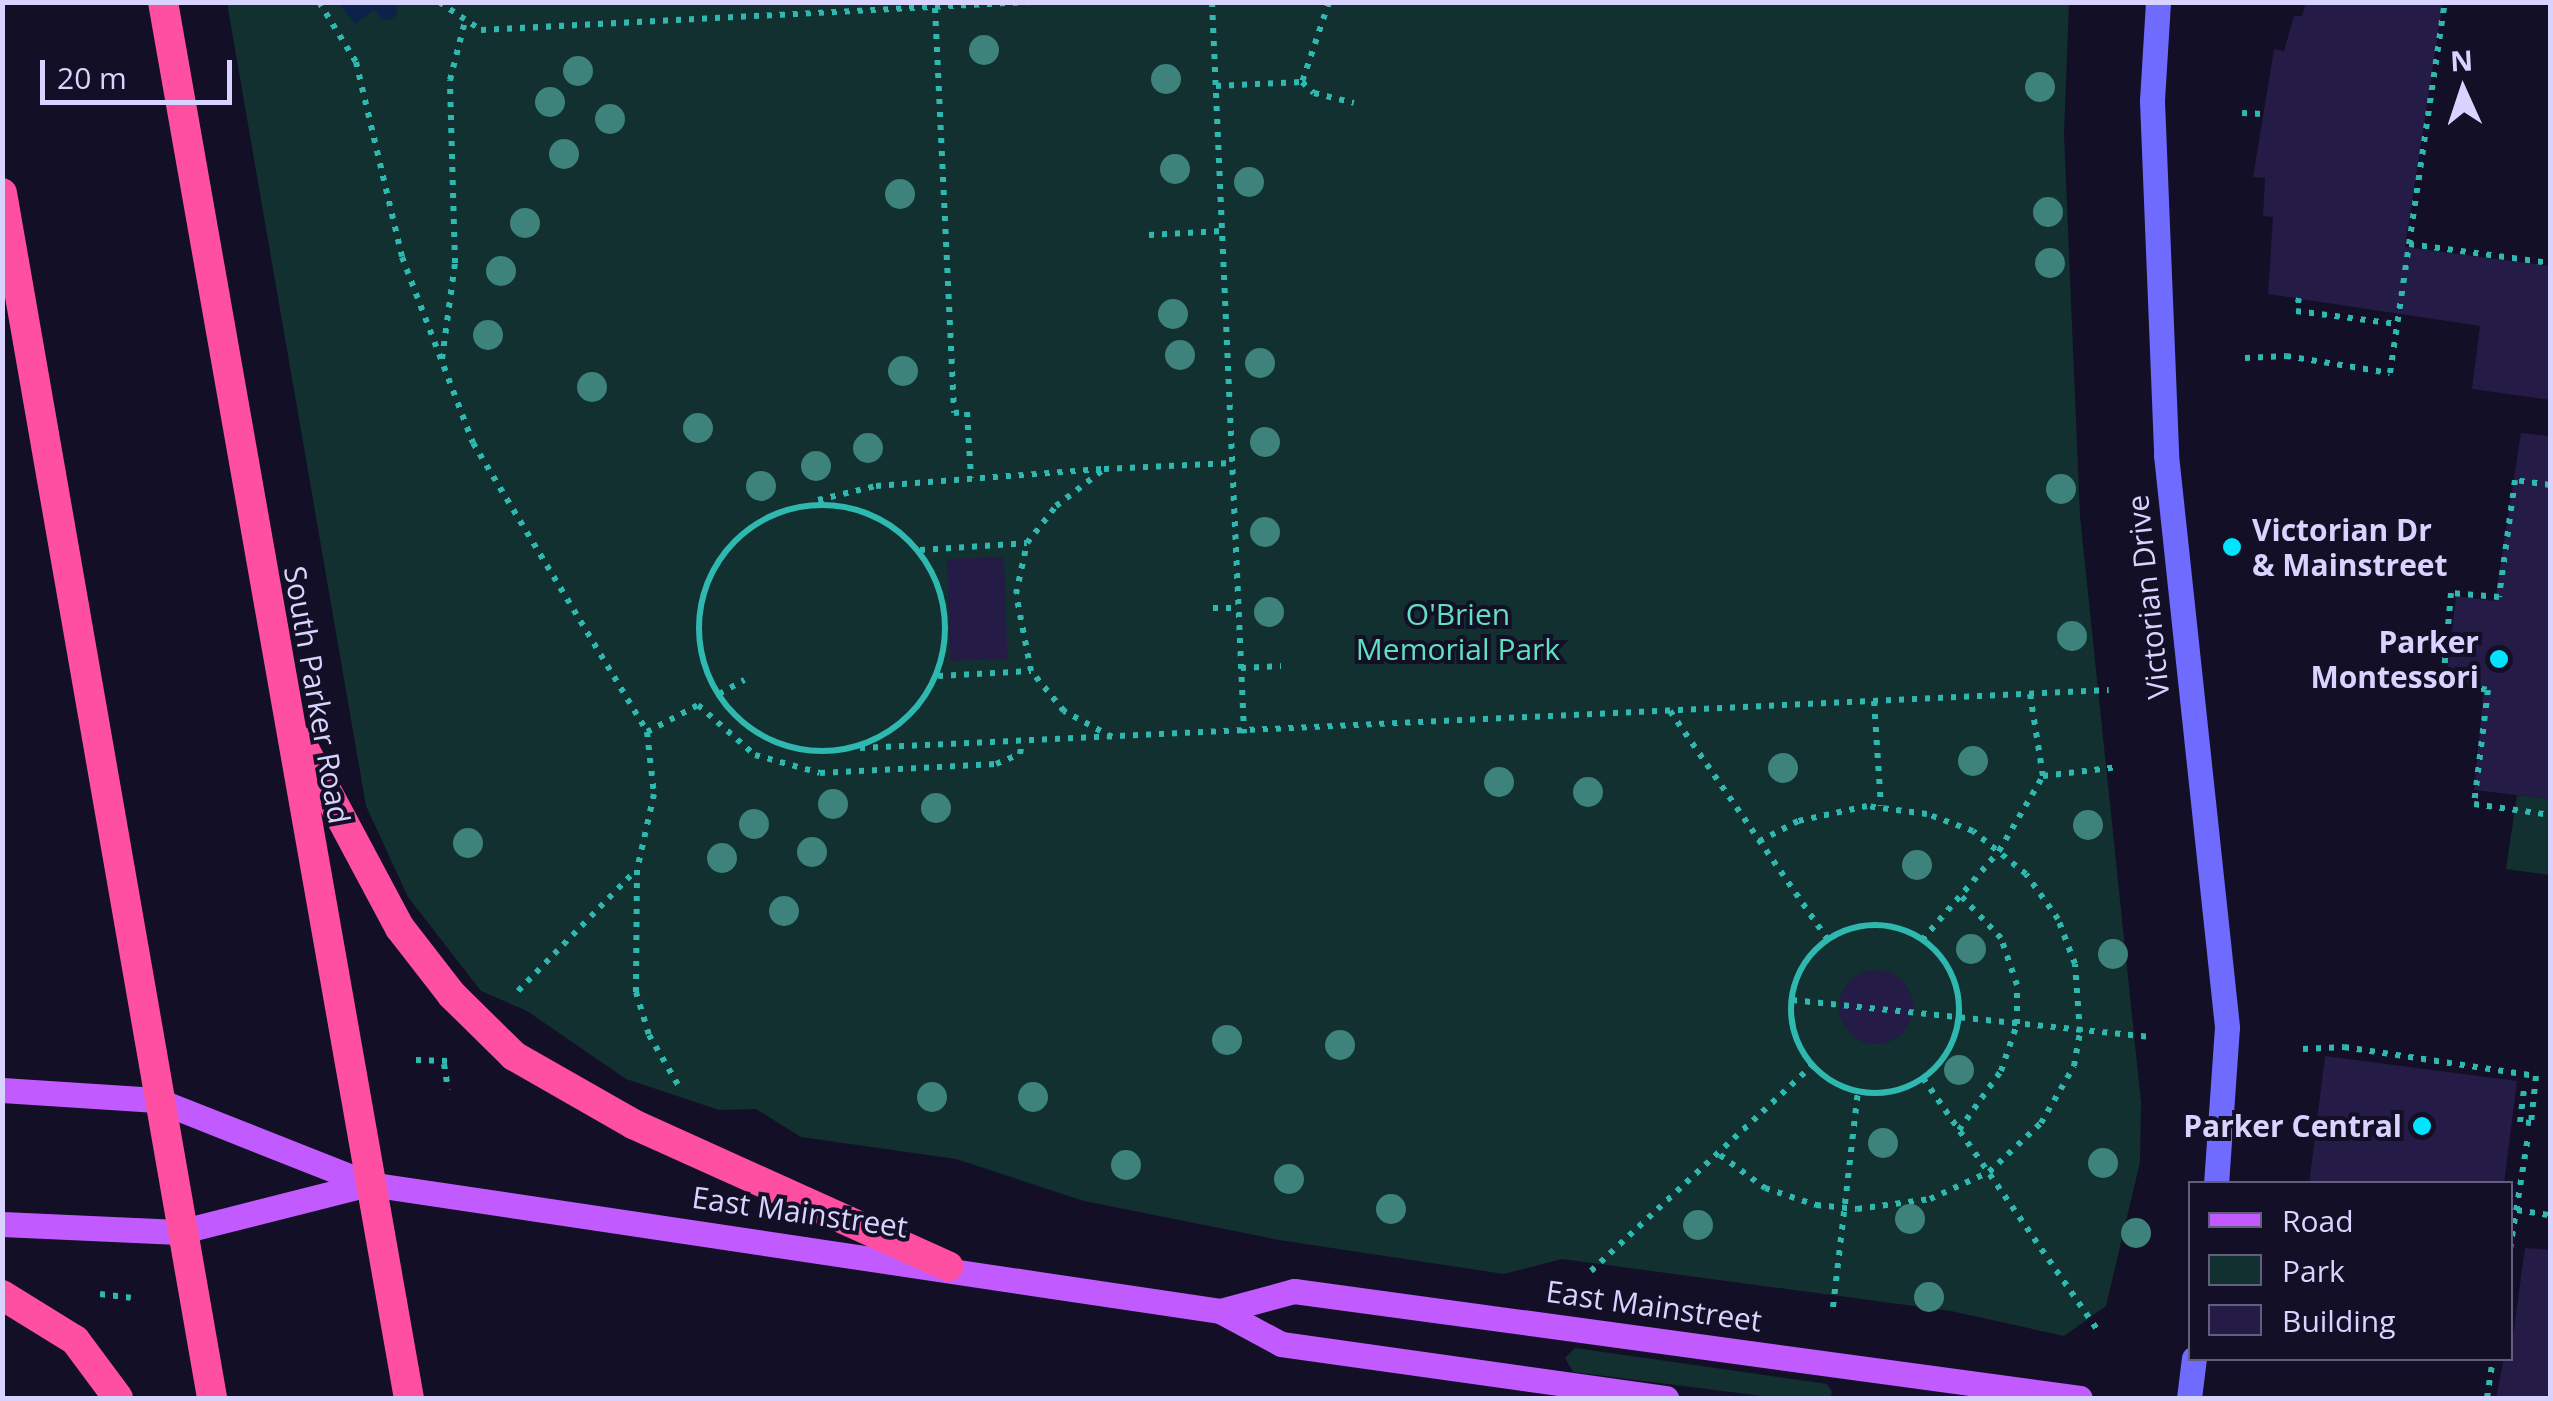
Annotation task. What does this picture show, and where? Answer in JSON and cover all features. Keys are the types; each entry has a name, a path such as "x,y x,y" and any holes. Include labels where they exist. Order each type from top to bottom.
{"highway":[{"name":"South Parker Road","path":"163,2 284,710 409,1398"},
{"path":"2,193 179,1232 212,1398"},
{"path":"284,710 400,928 452,995 514,1056 632,1124 948,1266"},
{"path":"2,1294 76,1340 118,1398"}],"main road":[{"name":"East Mainstreet","path":"2,1090 156,1100 369,1184 948,1266 1220,1311 1282,1344 1666,1398"},
{"name":"East Mainstreet","path":"2,1224 179,1232 369,1184"},
{"name":"East Mainstreet","path":"1220,1311 1294,1291 2080,1398"}],"street":[{"name":"Victorian Drive","path":"2158,2 2152,102 2166,456 2228,1026 2216,1181"},
{"path":"2189,1398 2194,1361"}],"path":[{"path":"319,2 356,62 402,258 488,476 647,732 654,794 637,870 636,992 650,1035 686,1098"},
{"path":"439,2 464,25 508,30 1028,2"},
{"path":"1212,2 1244,733"},
{"path":"1302,82 1329,2"},
{"path":"2245,358 2286,356 2390,373 2445,2"},
{"path":"935,8 954,413 967,412 970,478"},
{"path":"442,360 456,263 450,80 464,25"},
{"path":"1216,86 1302,82 1314,93 1354,102"},
{"path":"2242,113 2264,114"},
{"path":"1150,236 1222,230"},
{"path":"2409,244 2550,263"},
{"path":"2299,298 2296,312 2397,324"},
{"path":"1232,462 876,486 812,502 753,527 710,579 698,630 706,670 740,721 773,740 809,750 1244,733 2110,690"},
{"path":"1104,469 1056,506 1027,543 1016,594 1031,671 1064,712 1113,738"},
{"path":"2550,485 2515,480 2499,596 2451,593 2442,682 2488,690 2474,804 2550,815"},
{"path":"812,502 864,511 919,550 944,610 938,676 907,721 860,748"},
{"path":"919,550 1027,543"},
{"path":"1213,608 1238,608"},
{"path":"1241,668 1281,666"},
{"path":"938,676 1031,671"},
{"path":"719,694 744,680"},
{"path":"1922,940 1999,851 2043,776 2030,694"},
{"path":"1874,701 1880,806"},
{"path":"647,732 698,705 755,756 820,774 996,764 1020,754 1022,740"},
{"path":"1670,711 1827,939"},
{"path":"2043,776 2118,766"},
{"path":"1720,1155 1764,1188 1844,1210 1930,1198 1988,1172 2061,1094 2080,1032 2075,964 2058,918 1999,851 1953,821 1880,806 1798,821 1758,842"},
{"path":"507,1002 637,870"},
{"path":"1959,1130 2001,1070 2016,1024 2017,985 2001,938 1962,897"},
{"path":"1874,925 1922,940 1949,967 1960,1018 1947,1055 1923,1078 1858,1091 1813,1066 1792,1026 1791,1000 1804,963 1827,939 1874,925"},
{"path":"1791,1000 2148,1037"},
{"path":"2302,1050 2344,1047 2536,1076 2531,1123 2520,1122 2524,1090"},
{"path":"444,1064 448,1090"},
{"path":"1591,1271 1813,1066"},
{"path":"1923,1078 2099,1332"},
{"path":"1833,1306 1858,1091"},
{"path":"2513,1232 2528,1137"},
{"path":"2517,1210 2550,1214"},
{"path":"100,1294 131,1298"},
{"path":"2486,1398 2492,1361"}],"green space":[{"name":"O'Brien Memorial Park","path":"227,3 2069,3 2064,134 2080,516 2141,1102 2140,1162 2106,1306 2064,1336 1951,1311 1562,1259 1504,1274 1279,1240 1084,1201 956,1159 801,1137 756,1109 719,1110 626,1079 527,1011 481,991 408,897 366,806"},
{"path":"2517,795 2550,799 2550,875 2506,869"},
{"path":"1575,1348 1827,1384 1832,1392 1830,1398 1778,1398 1573,1372 1565,1358"}],"water":[{"path":"339,3 383,3 355,24"}],"building":[{"path":"2306,2 2443,2 2405,247 2550,266 2550,400 2472,389 2480,326 2268,294 2273,217 2263,216 2265,178 2253,177 2274,49 2284,51 2294,16 2302,16"},
{"name":"Parker Montessori","path":"2521,433 2550,436 2550,799 2474,790 2484,687 2446,681 2456,596 2495,601"},
{"path":"1004,557 1008,659 951,661 947,559"},
{"path":"1876,970 1902,981 1913,1007 1902,1033 1876,1044 1850,1033 1839,1007 1850,981"},
{"name":"Parker Central","path":"2325,1056 2517,1081 2504,1181 2309,1181"},
{"path":"2525,1248 2550,1250 2550,1398 2496,1398 2503,1361 2513,1361"}],"waterway":[{"path":"381,2 387,10"}],"place":[{"name":"Victorian Dr & Mainstreet","path":"2232,547"},
{"name":"Parker Montessori","path":"2499,659"},
{"name":"Parker Central","path":"2422,1126"}]}
